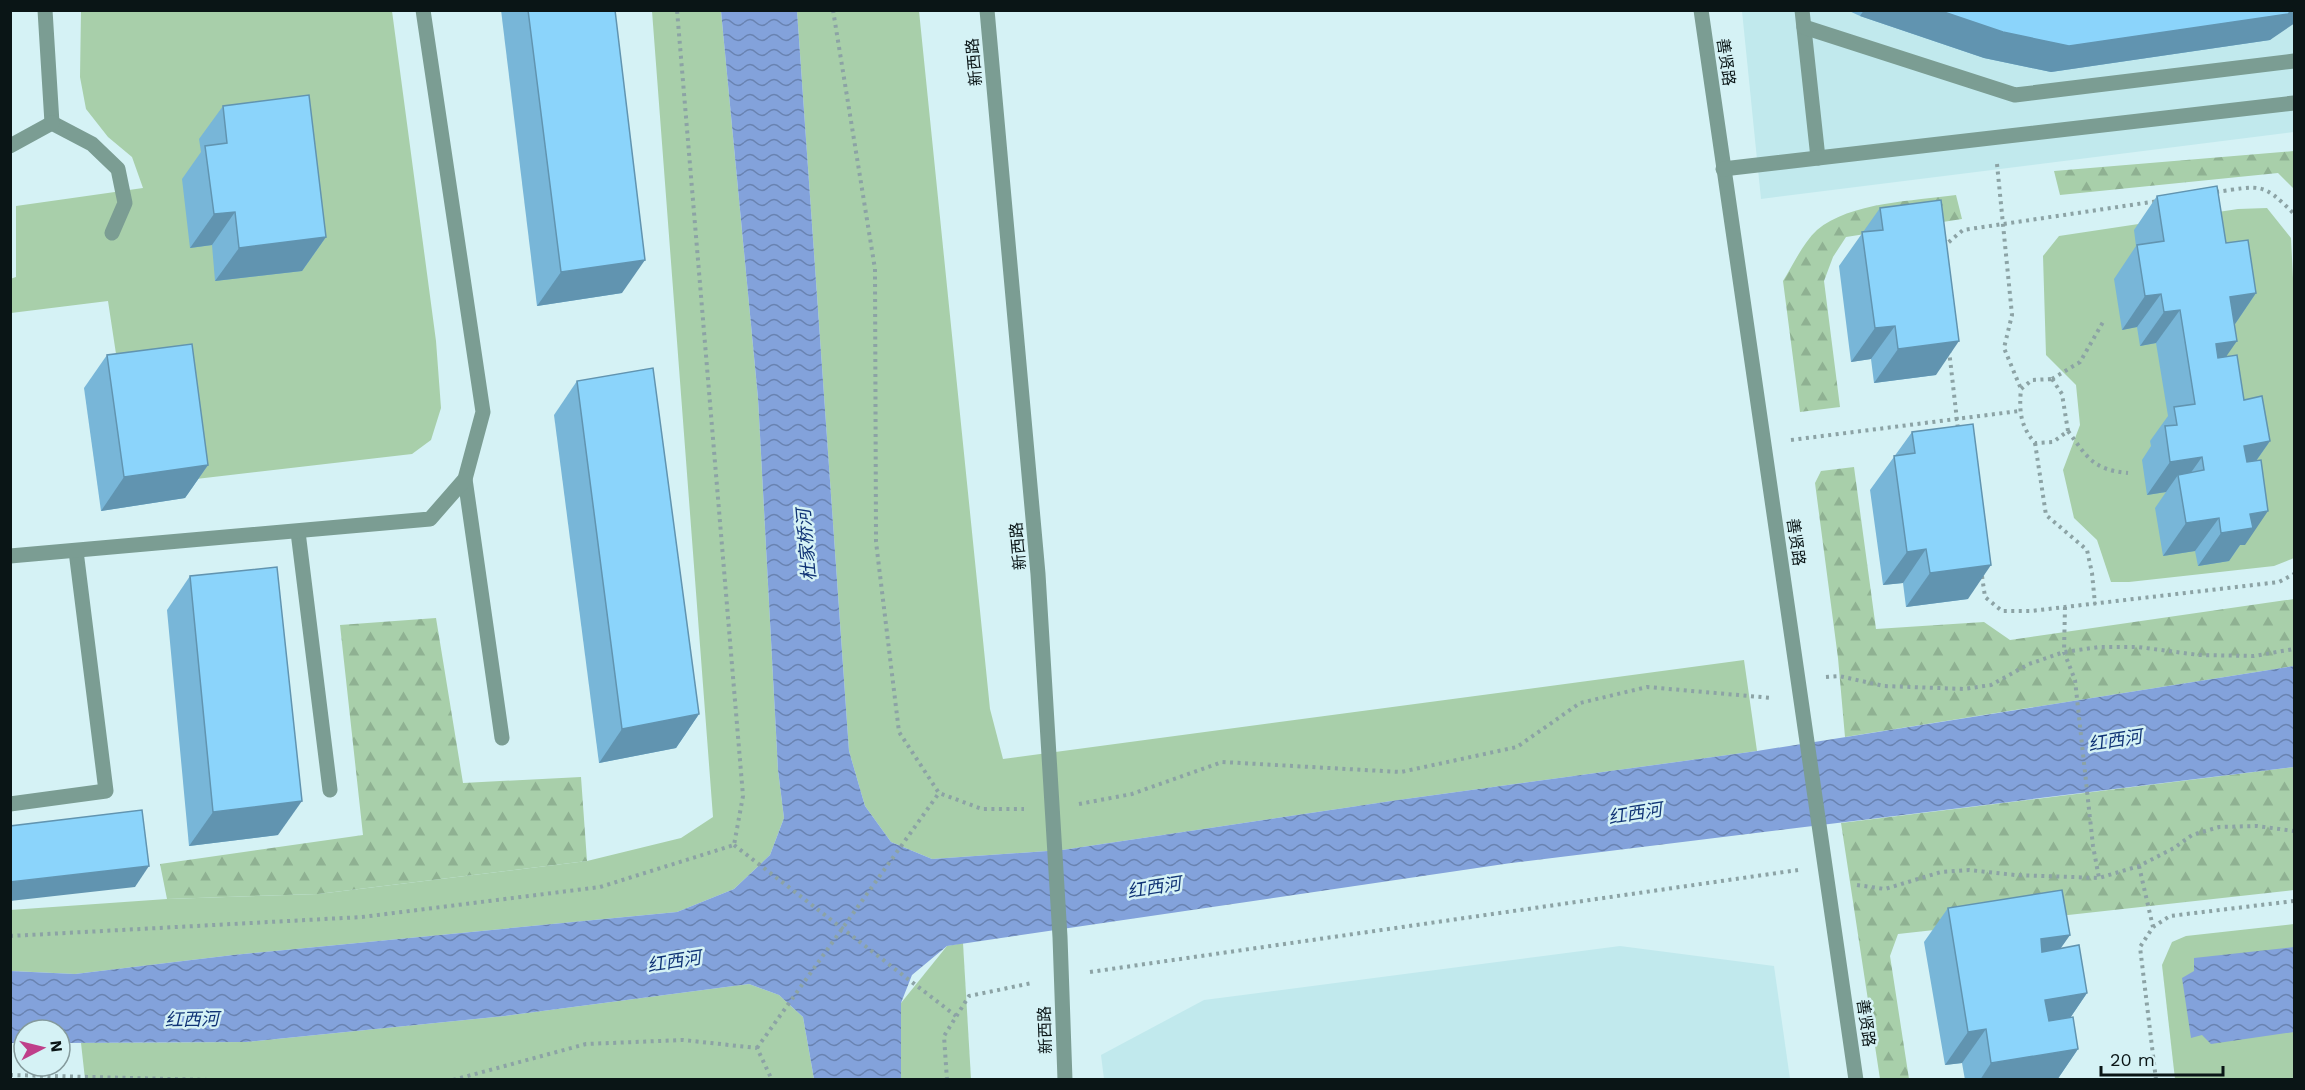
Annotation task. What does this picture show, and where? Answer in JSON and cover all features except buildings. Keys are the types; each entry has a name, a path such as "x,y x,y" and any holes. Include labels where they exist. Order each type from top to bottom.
{"street":[{"path":"45,10 52,123"},
{"path":"423,10 483,412 465,479 502,738"},
{"name":"新西路","path":"987,10 1038,573 1060,936 1065,1080"},
{"name":"善贤路","path":"1701,10 1856,1080"},
{"path":"1802,10 1818,158"},
{"path":"1804,27 2015,95 2295,61"},
{"path":"1724,169 2295,103"},
{"path":"10,146 52,123"},
{"path":"52,123 92,144 118,169 125,203 112,232"},
{"path":"10,556 430,519 465,479"},
{"path":"298,532 330,790"},
{"path":"10,804 106,791 76,551"}],"path":[{"path":"677,10 743,796 734,845"},
{"path":"833,10 875,269 876,542 899,732 939,793 982,809 1052,808 1132,794 1222,762 1401,772 1517,747 1580,703 1647,687 1801,701"},
{"path":"1995,138 2012,315 2004,348 2021,389 2019,411 2026,433 2035,443 2046,515 2087,550 2095,604"},
{"path":"2210,193 2256,186 2274,194 2295,214"},
{"path":"1942,255 1944,246 1963,230 2164,200"},
{"path":"2021,389 2032,380 2052,379 2080,362 2103,322"},
{"path":"1948,341 1958,430"},
{"path":"2052,379 2062,394 2068,431 2091,462 2111,472 2128,473"},
{"path":"1763,444 2019,411"},
{"path":"2035,443 2053,442 2068,431"},
{"path":"1982,575 1985,597 2002,611 2031,611 2279,582 2295,574"},
{"path":"2065,607 2064,652 2075,680 2093,846 2099,878"},
{"path":"1798,678 1839,676 1884,686 1964,689 1991,685 2029,664 2064,652 2099,647 2138,647 2199,655 2254,656 2295,649"},
{"path":"757,1048 939,793"},
{"path":"947,1080 944,1036 969,996 1061,976 1825,866 1860,887 1885,890 1941,872 1969,870 2015,875 2099,878 2139,866 2174,848 2192,835 2219,827 2257,825 2295,831"},
{"path":"734,845 956,1016"},
{"path":"10,936 362,917 564,892 600,887 734,845"},
{"path":"2139,866 2153,927"},
{"path":"2156,1080 2140,947 2153,927 2170,916 2295,901"},
{"path":"453,1080 586,1044 683,1040 757,1048"},
{"path":"757,1048 772,1080"},
{"path":"10,1075 213,1080"}],"shaded area":[{"path":"1742,11 2294,11 2294,132 1761,199"},
{"path":"1620,946 1774,966 1790,1079 1104,1079 1101,1055 1204,1000"}],"green space":[{"path":"81,11 392,11 436,341 441,408 431,440 412,454 136,486 108,301 11,313 10,279 16,277 16,206 143,188 132,157 108,137 86,109 80,77"},
{"path":"652,11 721,11 758,398 778,770 784,818 770,855 734,889 677,912 233,955 75,974 11,971 10,910 167,899 318,894 587,861 681,838 713,817"},
{"path":"797,11 919,11 990,709 1003,759 1744,660 1757,751 1398,800 1062,850 932,859 891,842 865,806 849,751"},
{"path":"2294,151 2294,189 2278,173 2060,195 2054,171"},
{"path":"1956,195 1962,219 1846,237 1833,257 1824,281 1840,407 1800,412 1783,281 1807,241 1817,230 1831,221 1864,208"},
{"path":"2267,208 2291,238 2294,298 2294,558 2274,566 2111,582 2097,540 2074,518 2063,470 2080,425 2076,385 2046,355 2043,256 2059,236 2238,209"},
{"path":"1854,467 1876,629 1984,622 2010,640 2294,599 2294,666 1845,737 1838,658 1815,483 1821,471"},
{"path":"436,618 463,783 581,777 587,861 318,894 167,899 160,864 363,835 340,625"},
{"path":"2294,767 2294,890 1898,934 1890,956 1909,1079 1880,1079 1841,823"},
{"path":"2294,924 2294,1079 2175,1079 2162,965 2172,942 2186,936"},
{"path":"963,943 971,1079 901,1080 901,1003 947,946"},
{"path":"749,984 779,995 803,1017 814,1079 85,1079 81,1043 246,1042 505,1016"}],"water":[{"path":"721,11 797,11 849,751 865,806 891,842 932,859 1062,850 1398,800 1757,751 2294,666 2294,767 1511,863 947,946 912,975 901,1003 901,1079 814,1079 803,1017 779,995 749,984 505,1016 246,1042 72,1043 72,1018 12,1018 11,1043 10,971 75,974 233,955 677,912 734,889 770,855 784,818 778,770 758,398"},
{"path":"2294,947 2294,1032 2211,1044 2202,1035 2191,1038 2182,978 2194,971 2194,958"}],"water label":[{"name":"杜家桥河","path":"806,545"},
{"name":"红西河","path":"2115,740"},
{"name":"红西河","path":"1635,813"},
{"name":"红西河","path":"1154,887"},
{"name":"红西河","path":"674,961"},
{"name":"红西河","path":"192,1019"}]}
